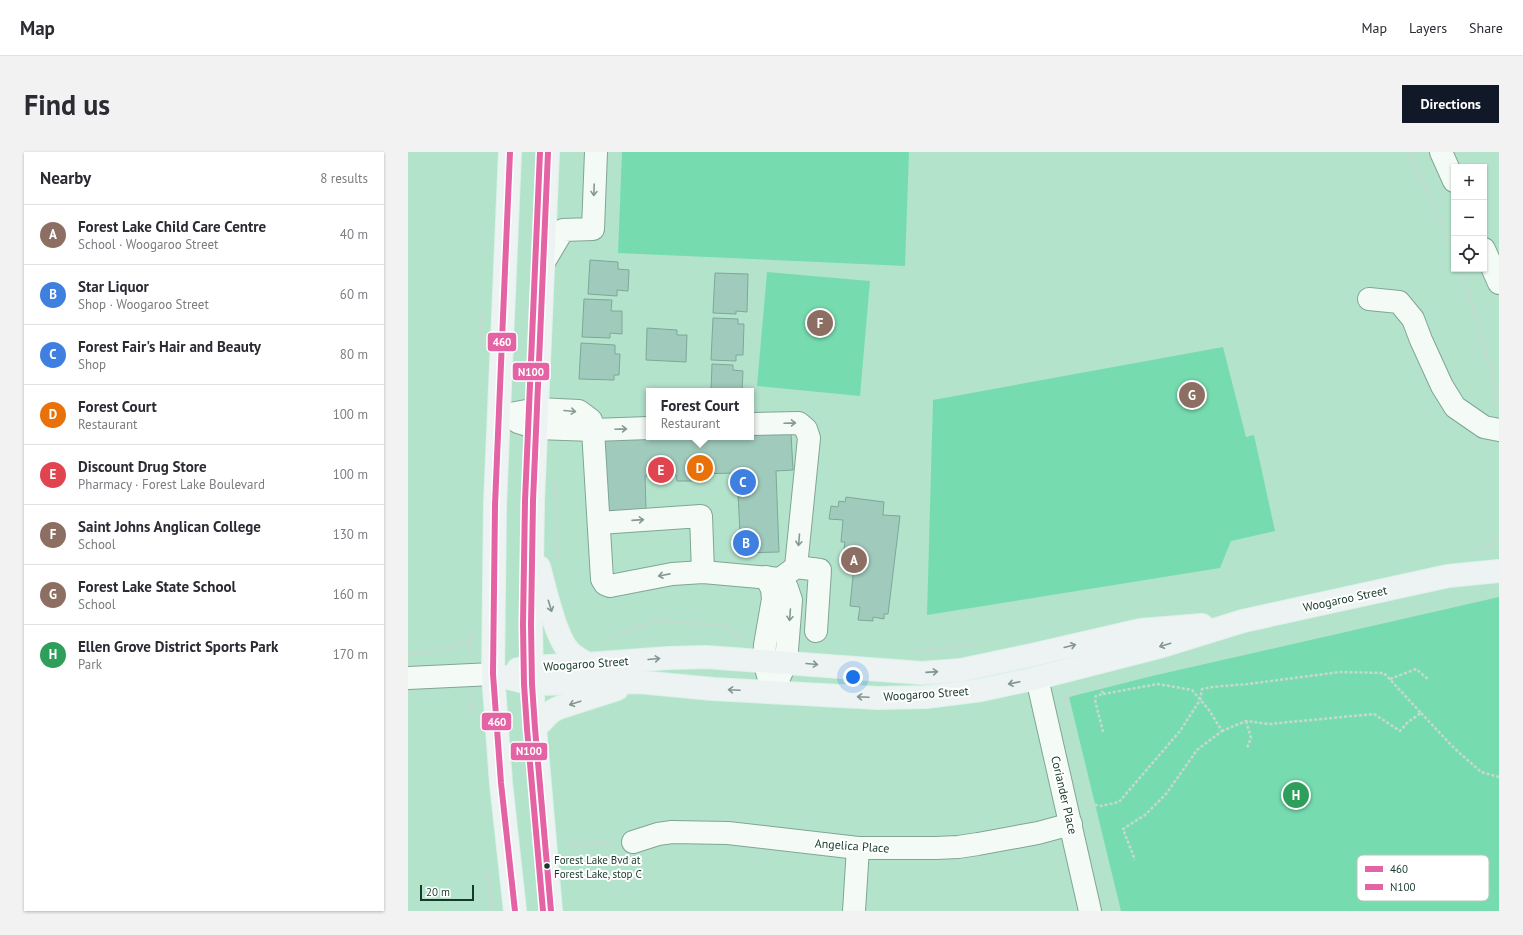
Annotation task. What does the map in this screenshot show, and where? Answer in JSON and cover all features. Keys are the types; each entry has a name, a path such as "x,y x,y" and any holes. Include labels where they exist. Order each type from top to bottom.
{"main road":[{"path":"510,152 500,416 495,505 493,674 501,783 515,911"},
{"path":"548,152 532,542 531,676 551,911"},
{"path":"532,542 548,603 563,642 569,652 588,664"},
{"name":"Woogaroo Street","path":"1448,576 1499,557"},
{"name":"Woogaroo Street","path":"493,674 878,698 918,697 981,690 1037,678 1162,646 1243,621 1448,576 1499,571"},
{"name":"Woogaroo Street","path":"531,676 588,664 764,652 786,662 922,673 961,670 1141,630 1243,621"},
{"path":"1032,655 1037,678"},
{"path":"535,728 551,712 558,708 639,682"}],"street":[{"path":"544,262 562,230 593,229 596,152"},
{"path":"1441,152 1451,174"},
{"path":"1487,256 1499,283"},
{"path":"1369,299 1399,302 1413,319 1442,386 1455,407 1484,427 1498,422"},
{"path":"500,416 537,418 593,430 646,428"},
{"path":"754,424 799,423 806,428 809,438 781,575 772,589 773,599 764,652 773,692"},
{"path":"593,430 602,579 605,584 610,586 672,574 703,572 781,575 820,570 816,630"},
{"path":"599,523 701,516 703,572"},
{"path":"773,692 786,662 791,600 781,575"},
{"path":"408,678 493,674"},
{"name":"Coriander Place","path":"1037,678 1090,911"},
{"name":"Angelica Place","path":"633,842 658,834 672,832 728,833 858,848 958,847 1038,832 1071,824"},
{"path":"854,911 858,848"}],"path":[{"path":"1409,152 1451,245"},
{"path":"1462,272 1492,372 1498,422"},
{"path":"1473,553 1499,541"},
{"path":"599,643 656,621 723,625 742,639 764,652"},
{"path":"408,655 427,653 455,646 470,639"},
{"path":"911,651 978,645"},
{"path":"1390,679 1416,669 1429,680"},
{"path":"1084,803 1101,806 1119,802 1180,732 1200,700 1202,689 1213,686 1248,684 1340,672 1384,673 1454,748 1481,772 1499,777"},
{"path":"1093,686 1100,684"},
{"path":"1103,694 1158,684 1192,690 1209,710 1222,731"},
{"path":"1064,706 1065,700 1074,691 1080,689"},
{"path":"1135,860 1123,829 1145,815 1166,794 1197,750 1222,731 1246,721 1269,724 1374,714 1400,731 1408,722 1421,713"},
{"path":"1246,721 1251,738 1247,748"},
{"path":"563,844 633,842"}],"green space":[{"path":"622,152 909,152 905,266 618,253"},
{"path":"767,272 870,281 860,396 757,386"},
{"path":"1223,347 1246,437 1254,435 1275,531 1231,541 1220,568 927,615 933,400"},
{"path":"1499,597 1499,911 1121,911 1069,697 1152,676"}],"building":[{"path":"590,260 618,262 618,269 629,270 628,291 617,290 617,296 588,294"},
{"path":"715,273 748,274 747,312 736,311 736,314 713,313"},
{"path":"584,299 612,300 611,311 622,311 622,334 610,333 610,338 582,337"},
{"path":"713,318 738,319 738,324 744,324 743,355 736,355 736,361 711,360"},
{"path":"647,328 677,330 677,335 687,335 686,362 646,360"},
{"path":"581,343 615,345 615,354 620,354 619,375 614,375 614,380 579,379"},
{"path":"712,364 733,365 733,370 743,371 742,388 711,388"},
{"path":"791,433 793,470 776,471 779,552 741,553 737,473 693,474 693,481 677,481 676,475 645,476 646,510 605,511 602,439 646,438 646,440 754,440 754,434"},
{"path":"846,497 884,502 883,515 900,516 888,614 884,614 884,619 873,617 873,621 858,620 860,607 850,606 855,556 850,555 850,550 844,549 845,542 841,542 843,520 829,519 831,506 838,507 839,501 845,502"}],"transit line":[{"name":"460","path":"510,152 495,505 493,674 501,783 515,911"},
{"name":"N100","path":"540,152 525,501 523,625 524,684 527,729 543,911"},
{"name":"460","path":"548,152 533,501 531,625 532,684 535,728 551,911"}],"place":[{"name":"Saint Johns Anglican College","path":"820,323"},
{"name":"Forest Lake State School","path":"1192,395"},
{"name":"Forest Court","path":"700,468"},
{"name":"Discount Drug Store","path":"661,470"},
{"name":"Forest Fair's Hair and Beauty","path":"743,482"},
{"name":"Star Liquor","path":"746,543"},
{"name":"Forest Lake Child Care Centre","path":"854,560"},
{"name":"Ellen Grove District Sports Park","path":"1296,795"},
{"name":"Forest Lake Bvd at Forest Lake, stop C","path":"547,866"}]}
